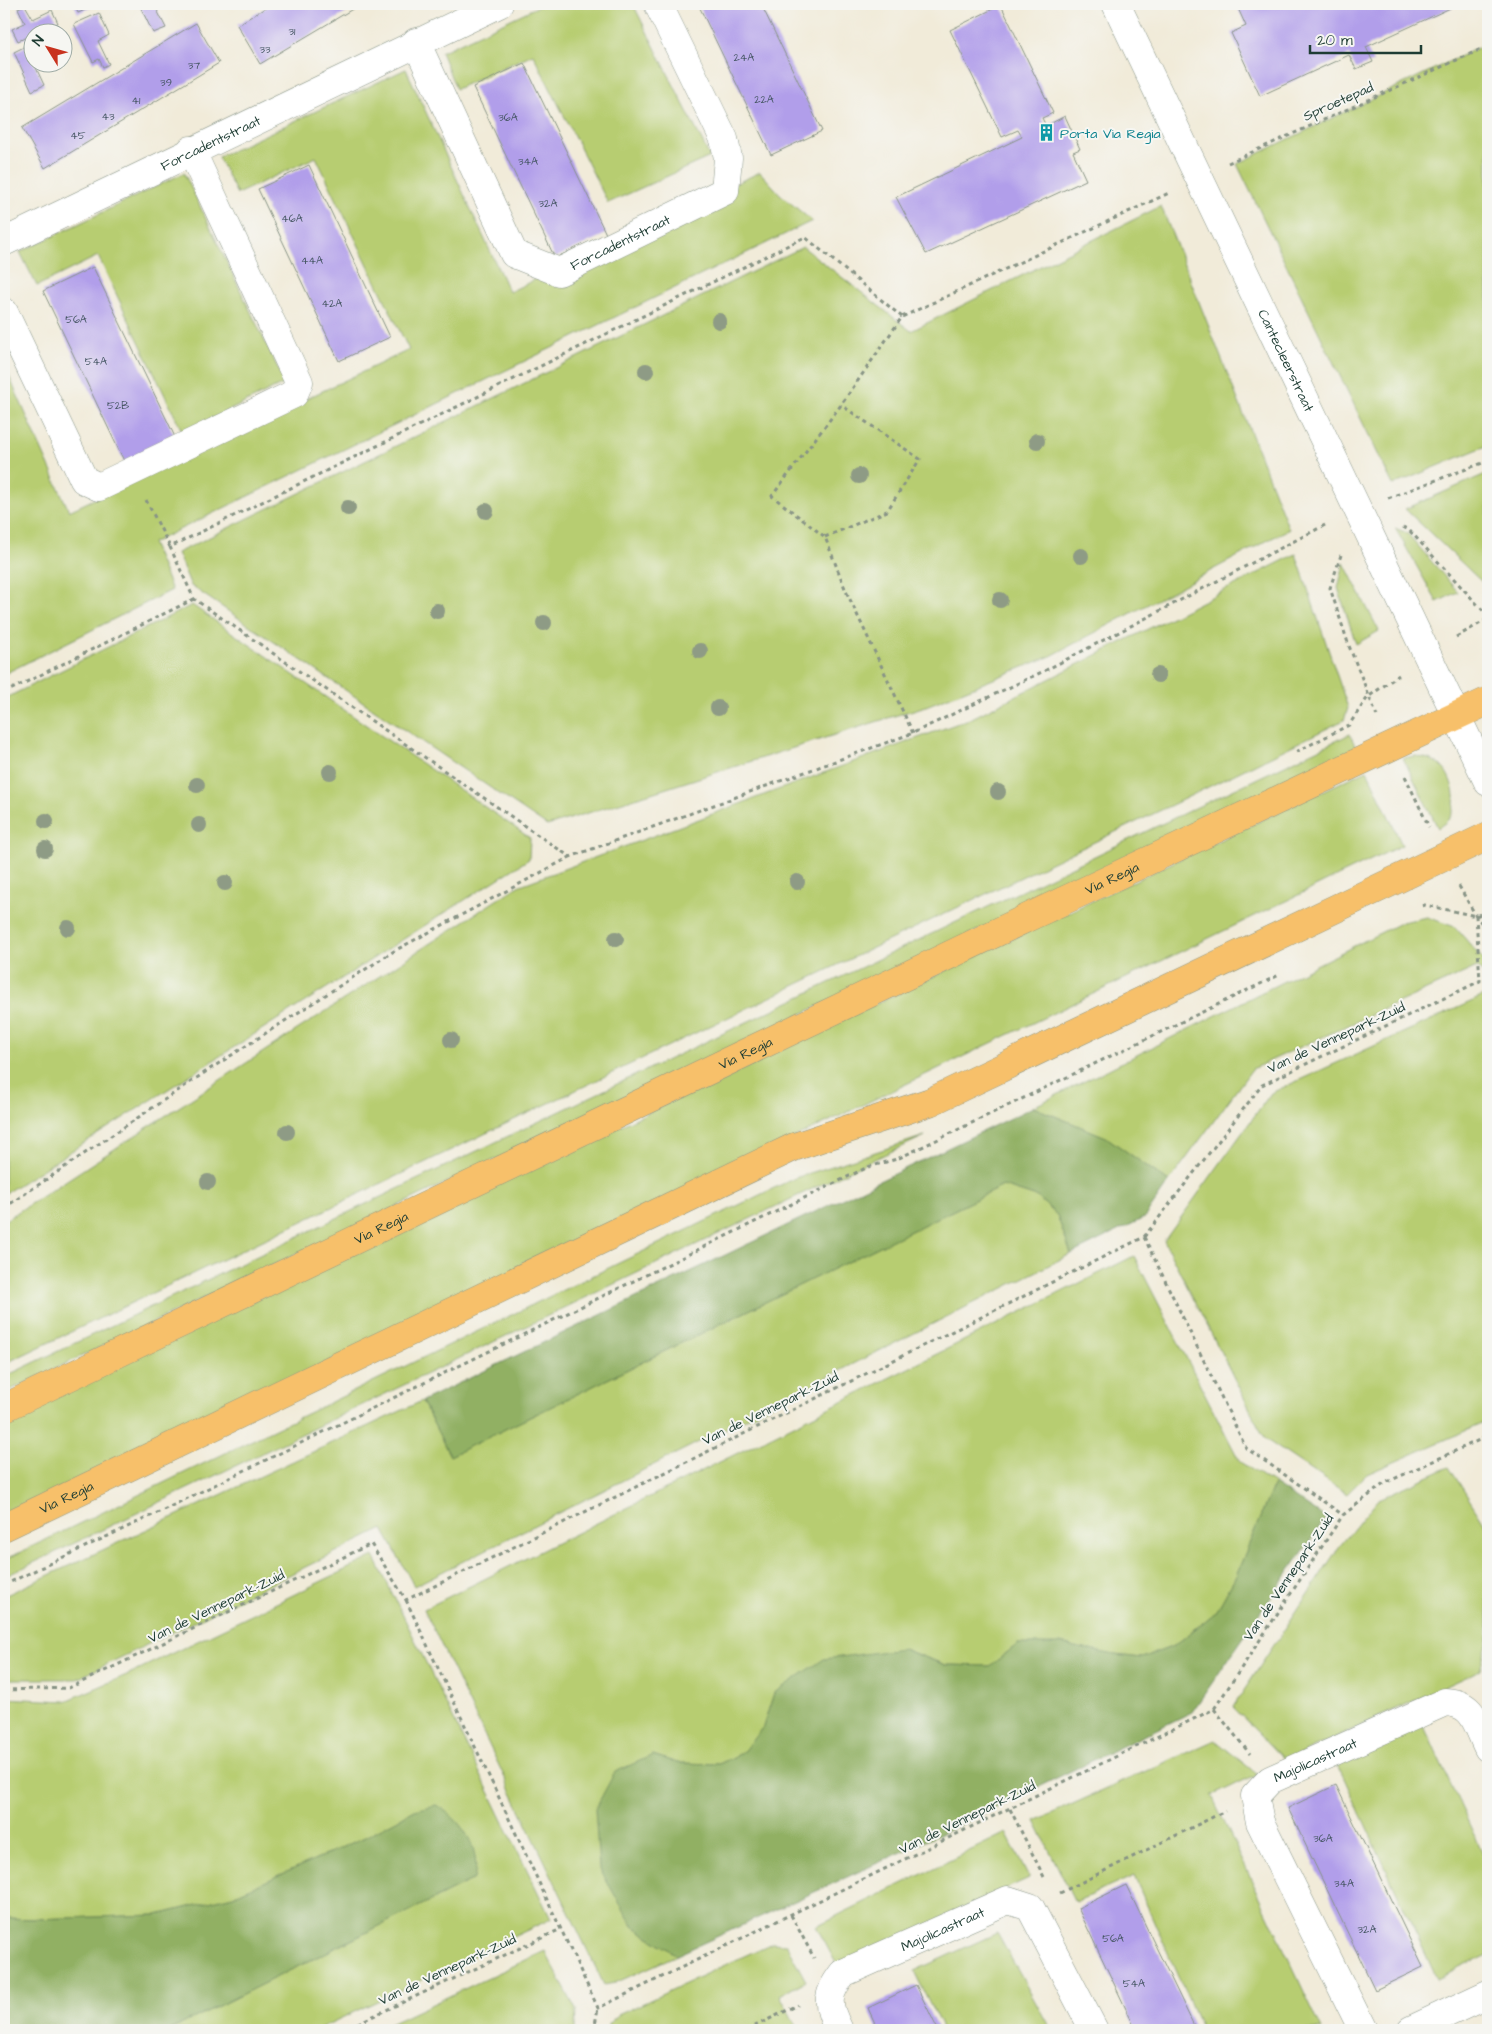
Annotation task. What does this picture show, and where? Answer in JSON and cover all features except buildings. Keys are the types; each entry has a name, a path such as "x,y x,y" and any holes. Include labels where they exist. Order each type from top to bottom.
{"main road":[{"name":"Via Regia","path":"4,1408 1020,922 1488,701"},
{"name":"Via Regia","path":"4,1527 794,1147 930,1102 1488,836"}],"street":[{"name":"Forcadentstraat","path":"4,242 191,150 499,4"},
{"name":"Forcadentstraat","path":"416,42 514,254 559,272 725,191 728,158 724,139 658,4"},
{"name":"Cantecleerstraat","path":"1116,4 1198,179 1488,782"},
{"path":"4,312 84,480 99,486 294,394 299,382 191,150"},
{"name":"Majolicastraat","path":"1262,1788 1445,1702 1458,1703 1469,1709 1488,1748"},
{"path":"1262,1788 1260,1822 1363,2030"},
{"name":"Majolicastraat","path":"830,1989 843,1973 1008,1900 1042,1902"},
{"path":"1042,1902 1094,2030"},
{"path":"830,1989 830,2011 839,2030"},
{"path":"1411,2030 1488,1994"}],"path":[{"name":"Sproetepad","path":"902,318 1198,179 1247,154 1488,46"},
{"path":"170,547 805,237 902,318 841,405 772,496 825,537 846,591 913,733"},
{"path":"825,537 887,511 920,459 841,405"},
{"path":"4,1208 210,1069 394,951 570,857 913,733 1046,670 1356,509 1488,461"},
{"path":"132,471 194,599 570,857"},
{"path":"1356,509 1409,530 1488,616"},
{"path":"4,693 194,599"},
{"path":"1416,909 1425,905 1476,916 1488,911"},
{"name":"Van de Vennepark-Zuid","path":"406,1600 1144,1237 1262,1085 1480,981 1476,916"},
{"path":"4,1585 164,1510 868,1167 897,1159 1282,974"},
{"name":"Van de Vennepark-Zuid","path":"1144,1237 1246,1448 1343,1515"},
{"name":"Van de Vennepark-Zuid","path":"4,1690 69,1688 371,1544 406,1600 598,2008 1214,1709 1343,1515 1385,1483 1488,1436"},
{"path":"1010,1809 1042,1902 1262,1788 1214,1709"},
{"path":"747,2030 830,1989 790,1915"},
{"name":"Van de Vennepark-Zuid","path":"343,2030 561,1929"},
{"path":"594,2030 598,2008"}],"green space":[{"path":"543,4 633,4 710,157 608,203 533,54 456,89 441,52"},
{"path":"1488,43 1488,445 1393,485 1237,164"},
{"path":"406,69 509,292 760,172 780,194 812,221 152,543 172,590 4,674 4,365 69,511 409,350 316,157 237,194 218,157"},
{"path":"184,173 285,383 183,433 98,256 37,286 20,252"},
{"path":"1161,206 1289,529 1051,656 926,706 547,826 191,586 177,553 803,247 911,331"},
{"path":"1488,473 1488,580 1483,583 1405,509"},
{"path":"1395,528 1407,533 1458,592 1437,602"},
{"path":"1296,554 1348,708 1344,720 1178,802 4,1364 4,1221 518,886 972,718"},
{"path":"1344,563 1379,631 1356,644 1338,588"},
{"path":"192,605 530,838 529,859 4,1194 4,699"},
{"path":"1350,734 1357,750 4,1393 4,1377"},
{"path":"1416,756 1439,764 1449,777 1454,798 1453,812 1448,820 1438,828 1403,758"},
{"path":"1367,770 1402,845 402,1327 4,1515 4,1422 32,1406"},
{"path":"1427,917 1455,927 1488,965 1488,978 1477,967 1252,1069 1169,1182 1106,1137 1033,1107 1402,922"},
{"path":"1488,994 1488,1421 1367,1474 1347,1494 1265,1439 1164,1241 1271,1093"},
{"path":"1033,1107 1106,1137 1169,1182 1144,1218 1071,1254 1057,1215 1037,1197 1003,1186 450,1456 422,1401"},
{"path":"925,1136 4,1577 4,1560 795,1178"},
{"path":"1003,1186 1037,1197 1057,1215 1071,1254 414,1586 383,1529 77,1679 4,1679 4,1596 422,1401 450,1456"},
{"path":"1134,1256 1240,1462 1274,1484 1235,1578 1216,1612 1174,1646 1142,1658 1018,1644 990,1666 946,1665 903,1649 774,1693 763,1727 742,1753 719,1764 677,1763 653,1755 633,1926 677,1955 615,1983 604,1985 424,1609"},
{"path":"1449,1467 1488,1529 1488,1638 1480,1670 1285,1761 1233,1707 1339,1547 1378,1499"},
{"path":"1274,1484 1326,1518 1192,1712 952,1829 677,1955 633,1926 599,1868 595,1809 615,1772 653,1755 677,1763 719,1764 742,1753 763,1727 774,1693 824,1659 903,1649 945,1665 990,1666 1018,1644 1060,1644 1115,1655 1142,1658 1174,1646 1216,1612 1235,1578"},
{"path":"374,1556 551,1919 316,2030 170,2030 474,1879 415,1810 363,1838 233,1896 157,1915 35,1919 4,1918 4,1698 66,1701 129,1674"},
{"path":"1421,1720 1488,1865 1488,1955 1437,1979 1336,1761"},
{"path":"1215,1740 1257,1774 1212,1796 1322,2030 1202,2030 1134,1876 1075,1902 1035,1821"},
{"path":"436,1805 454,1818 467,1836 475,1856 474,1879 170,2030 4,2030 4,1918 35,1919 157,1915 233,1896 363,1838 415,1810"},
{"path":"1006,1833 1029,1878 838,1967 816,1926"},
{"path":"997,1933 1051,2030 943,2030 914,1971"},
{"path":"772,1943 786,1944 806,1981 780,1995 798,2030 608,2030 608,2024 618,2015"},
{"path":"545,1951 576,2010 575,2030 377,2030"}],"place":[{"name":"Porta Via Regia","path":"1046,133"}]}
